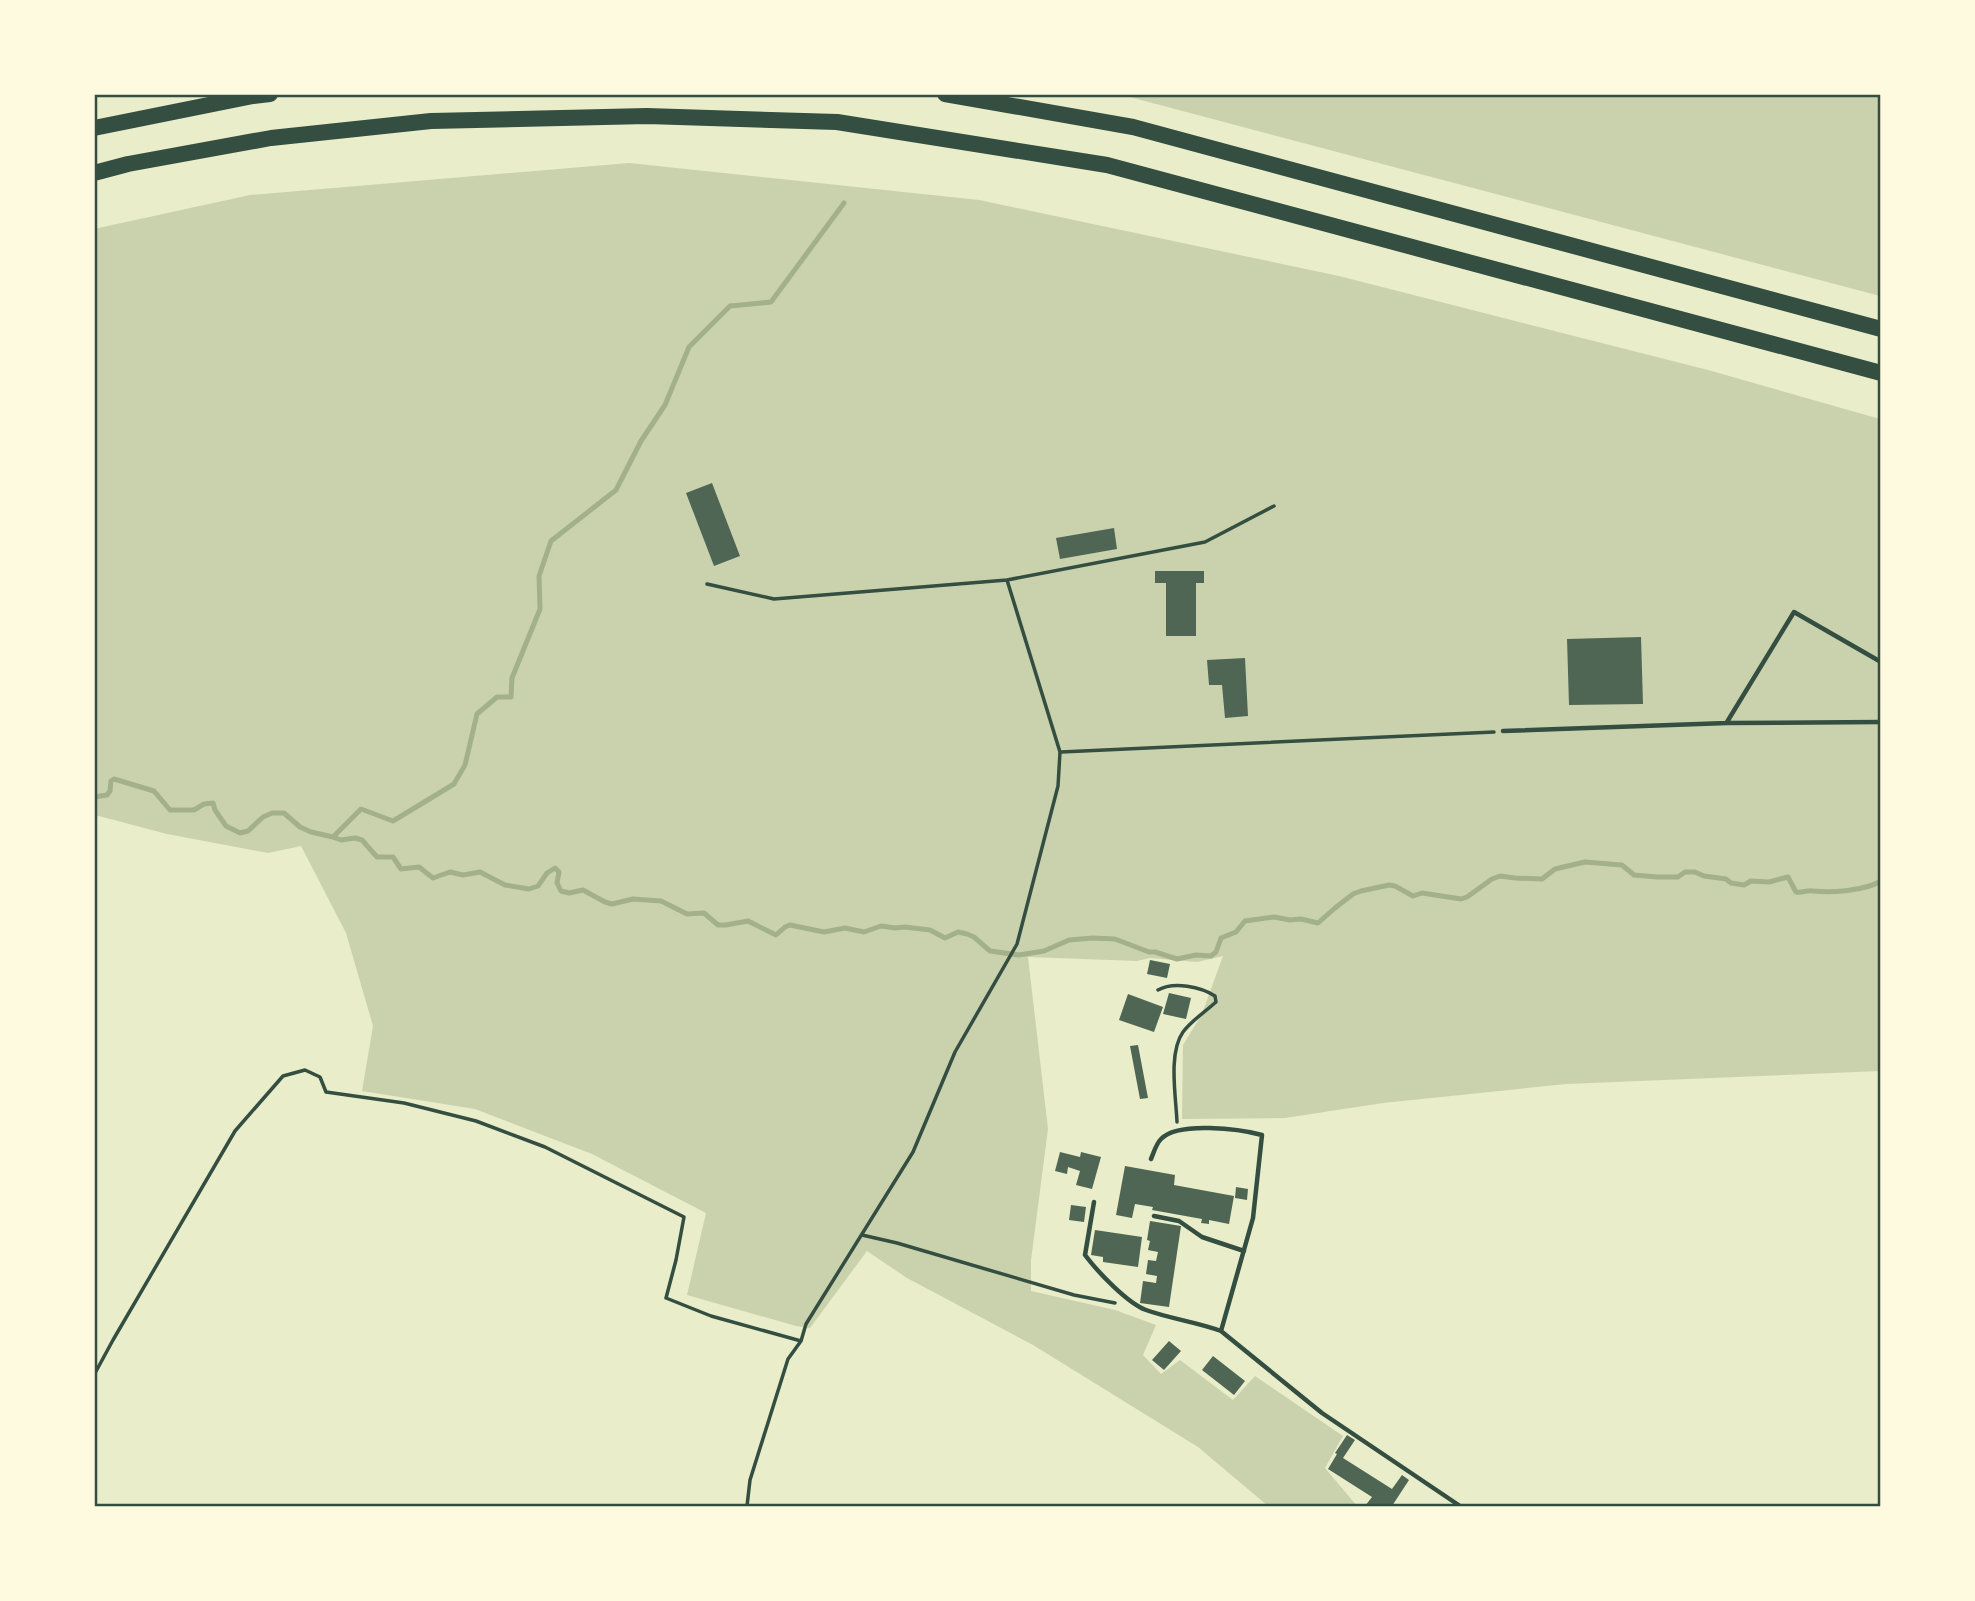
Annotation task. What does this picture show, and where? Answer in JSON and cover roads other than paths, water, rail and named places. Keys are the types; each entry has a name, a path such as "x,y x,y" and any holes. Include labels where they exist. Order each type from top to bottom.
{"highway":[{"path":"94,128 270,94"},
{"path":"945,94 1133,127 1881,329"},
{"path":"94,173 128,164 271,138 431,121 647,116 837,122 1107,165 1881,373"}],"lane":[{"path":"1727,723 1794,612 1881,662"},
{"path":"1503,732 1727,723 1880,722"},
{"path":"1151,1159 1161,1139 1171,1132 1188,1128 1246,1130 1262,1135 1253,1218 1221,1331"},
{"path":"1094,1202 1085,1255 1108,1282 1144,1310 1221,1331 1322,1413 1460,1507"},
{"path":"1154,1216 1179,1221 1202,1237 1244,1251"}],"waterway":[{"path":"333,837 361,809 393,821 454,784 465,765 477,714 497,697 511,697 512,678 540,609 539,576 551,541 616,490 641,441 665,405 689,347 730,306 771,302 844,203"},
{"path":"94,797 107,795 114,779 154,791 170,810 194,810 204,804 213,803 226,826 240,833 248,831 263,817 272,813 284,813 300,827 311,832 341,840 362,840 377,857 393,857 401,869 419,867 433,878 450,872 463,875 480,872 505,885 529,889 538,886 547,873 555,868 559,872 557,883 561,891 569,893 583,890 612,904 633,899 661,901 687,914 704,913 718,925 748,921 776,935 790,925 824,932 845,928 864,932 881,926 905,927 930,930 945,938 958,932 974,937 990,951 1019,955 1044,951 1069,940 1093,938 1115,939 1177,959 1196,955 1211,956 1216,952 1221,938 1236,932 1245,921 1274,917 1318,923 1353,894 1361,891 1389,885 1413,896 1422,893 1461,899 1500,876 1542,879 1555,869 1585,862 1622,865 1634,875 1678,877 1685,872 1695,872 1744,885 1751,881 1769,882 1788,877 1796,892 1847,890 1881,881"}]}
